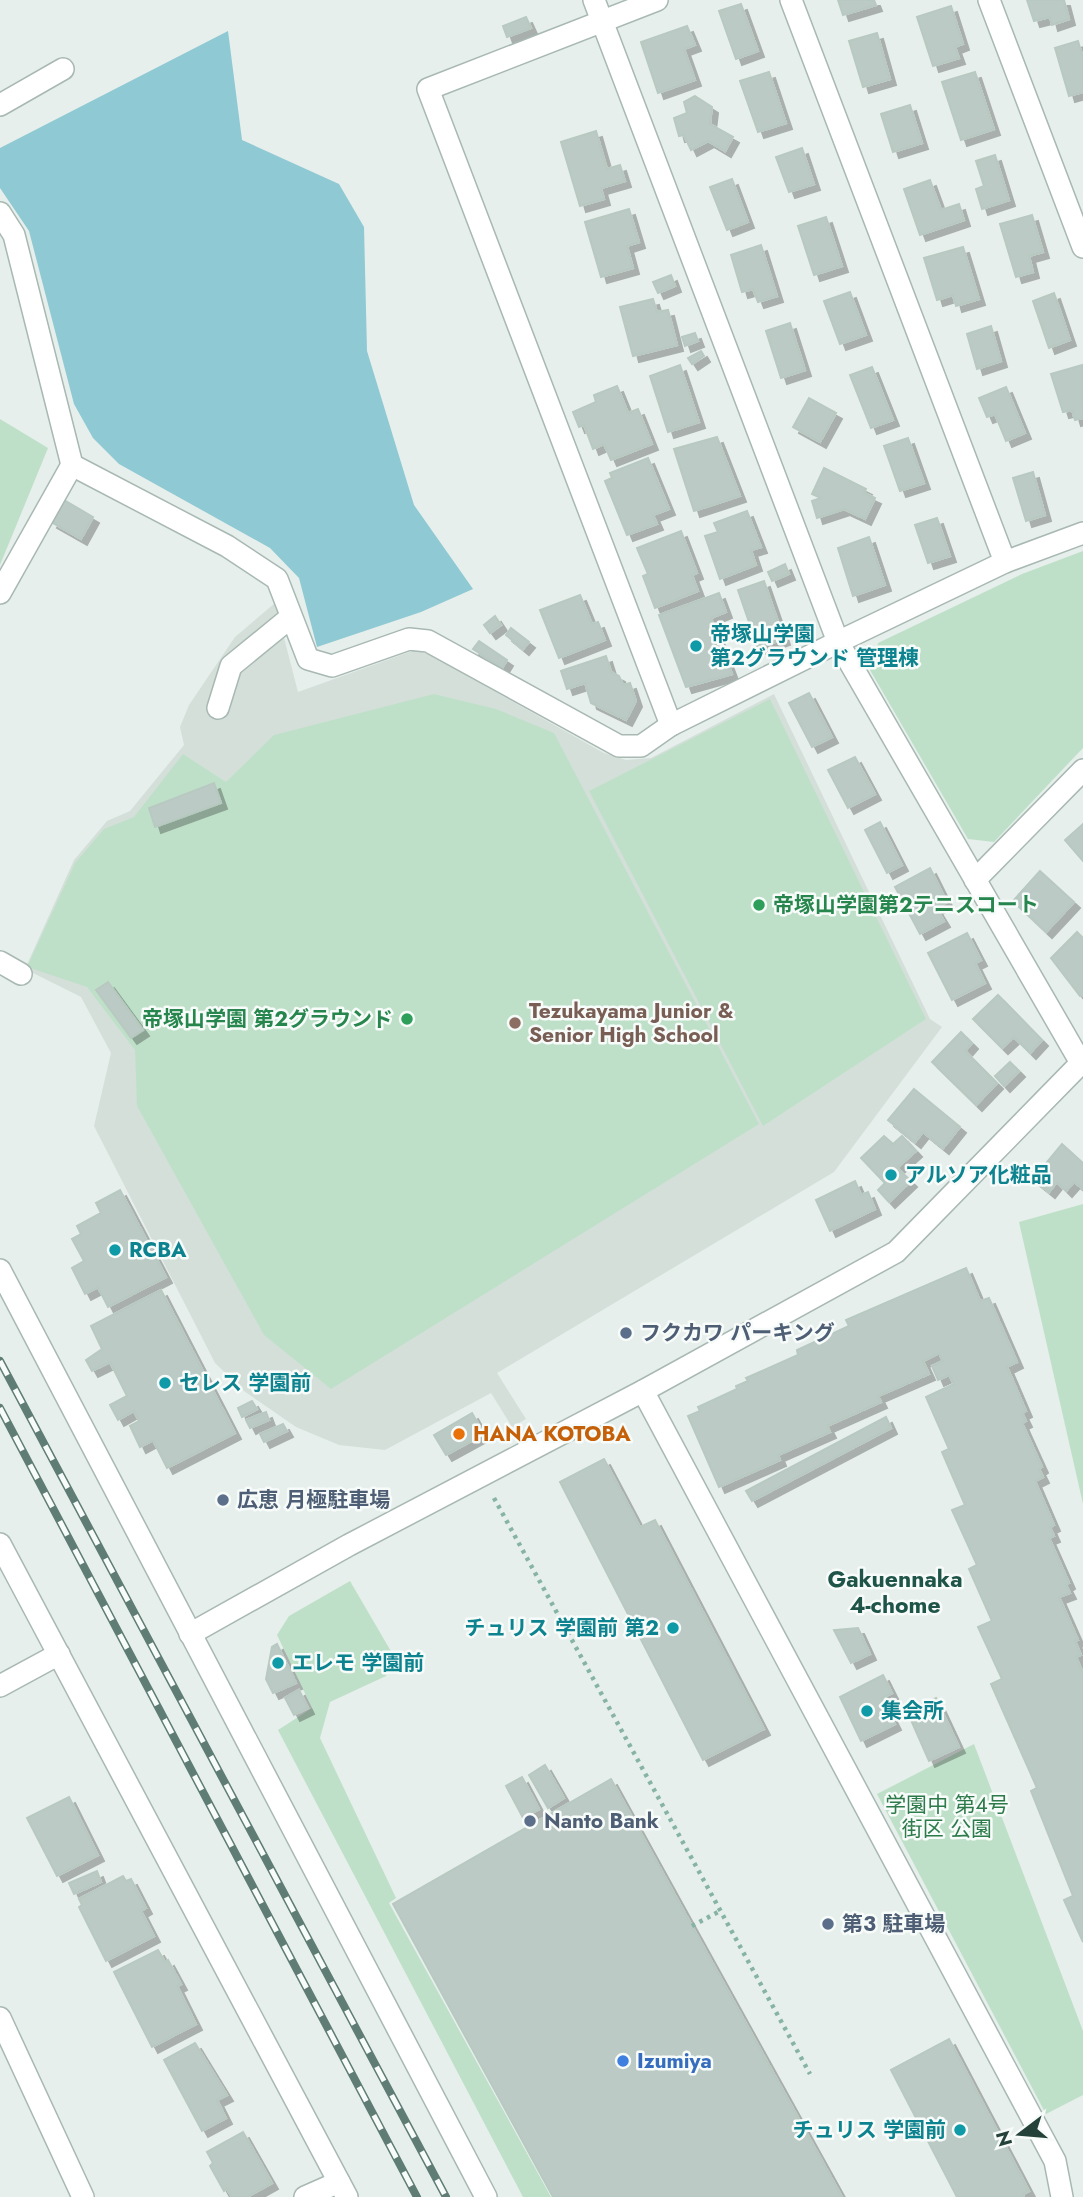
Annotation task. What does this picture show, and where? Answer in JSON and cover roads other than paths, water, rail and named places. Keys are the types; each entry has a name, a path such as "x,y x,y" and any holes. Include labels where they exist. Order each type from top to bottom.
{"street":[{"path":"657,0 598,10 428,89 671,725"},
{"path":"790,0 1005,562"},
{"path":"989,0 1083,247"},
{"path":"190,1634 896,1252 1082,1062 838,642 598,10"},
{"path":"0,105 63,69"},
{"path":"0,213 14,235 72,465 0,593"},
{"path":"72,465 227,546 277,579 309,659 332,666 409,639 428,641 619,746 641,746 671,725 838,642 1005,562 1083,533"},
{"path":"218,708 231,666 291,617"},
{"path":"975,880 1083,769"},
{"path":"0,962 20,974"},
{"path":"0,1270 486,2197"},
{"path":"643,1391 1055,2161 1062,2197"},
{"path":"0,1544 343,2189 305,2197"},
{"path":"0,1686 59,1654"},
{"path":"1,2022 83,2197"}],"water":[{"path":"228,31 242,140 339,184 364,227 367,351 414,505 473,589 421,612 317,647 299,578 270,548 119,464 93,438 74,404 29,231 0,188 0,148"}],"railway":[{"path":"0,1361 446,2197"},
{"path":"0,1408 417,2197"}],"place":[{"name":"帝塚山学園 第2グラウンド 管理棟","path":"696,646"},
{"name":"帝塚山学園第2テニスコート","path":"759,905"},
{"name":"帝塚山学園 第2グラウンド","path":"407,1019"},
{"name":"Tezukayama Junior & Senior High School","path":"515,1023"},
{"name":"アルソア化粧品","path":"891,1175"},
{"name":"RCBA","path":"115,1250"},
{"name":"フクカワ パーキング","path":"626,1333"},
{"name":"セレス 学園前","path":"165,1383"},
{"name":"HANA KOTOBA","path":"459,1434"},
{"name":"広恵 月極駐車場","path":"223,1500"},
{"name":"チュリス 学園前 第2","path":"673,1628"},
{"name":"エレモ 学園前","path":"278,1663"},
{"name":"集会所","path":"867,1711"},
{"name":"Nanto Bank","path":"530,1821"},
{"name":"第3 駐車場","path":"828,1924"},
{"name":"Izumiya","path":"623,2061"},
{"name":"チュリス 学園前","path":"960,2130"}],"district":[{"name":"Gakuennaka 4-chome","path":"895,1592"}],"park label":[{"name":"学園中 第4号 街区 公園","path":"947,1817"}]}
